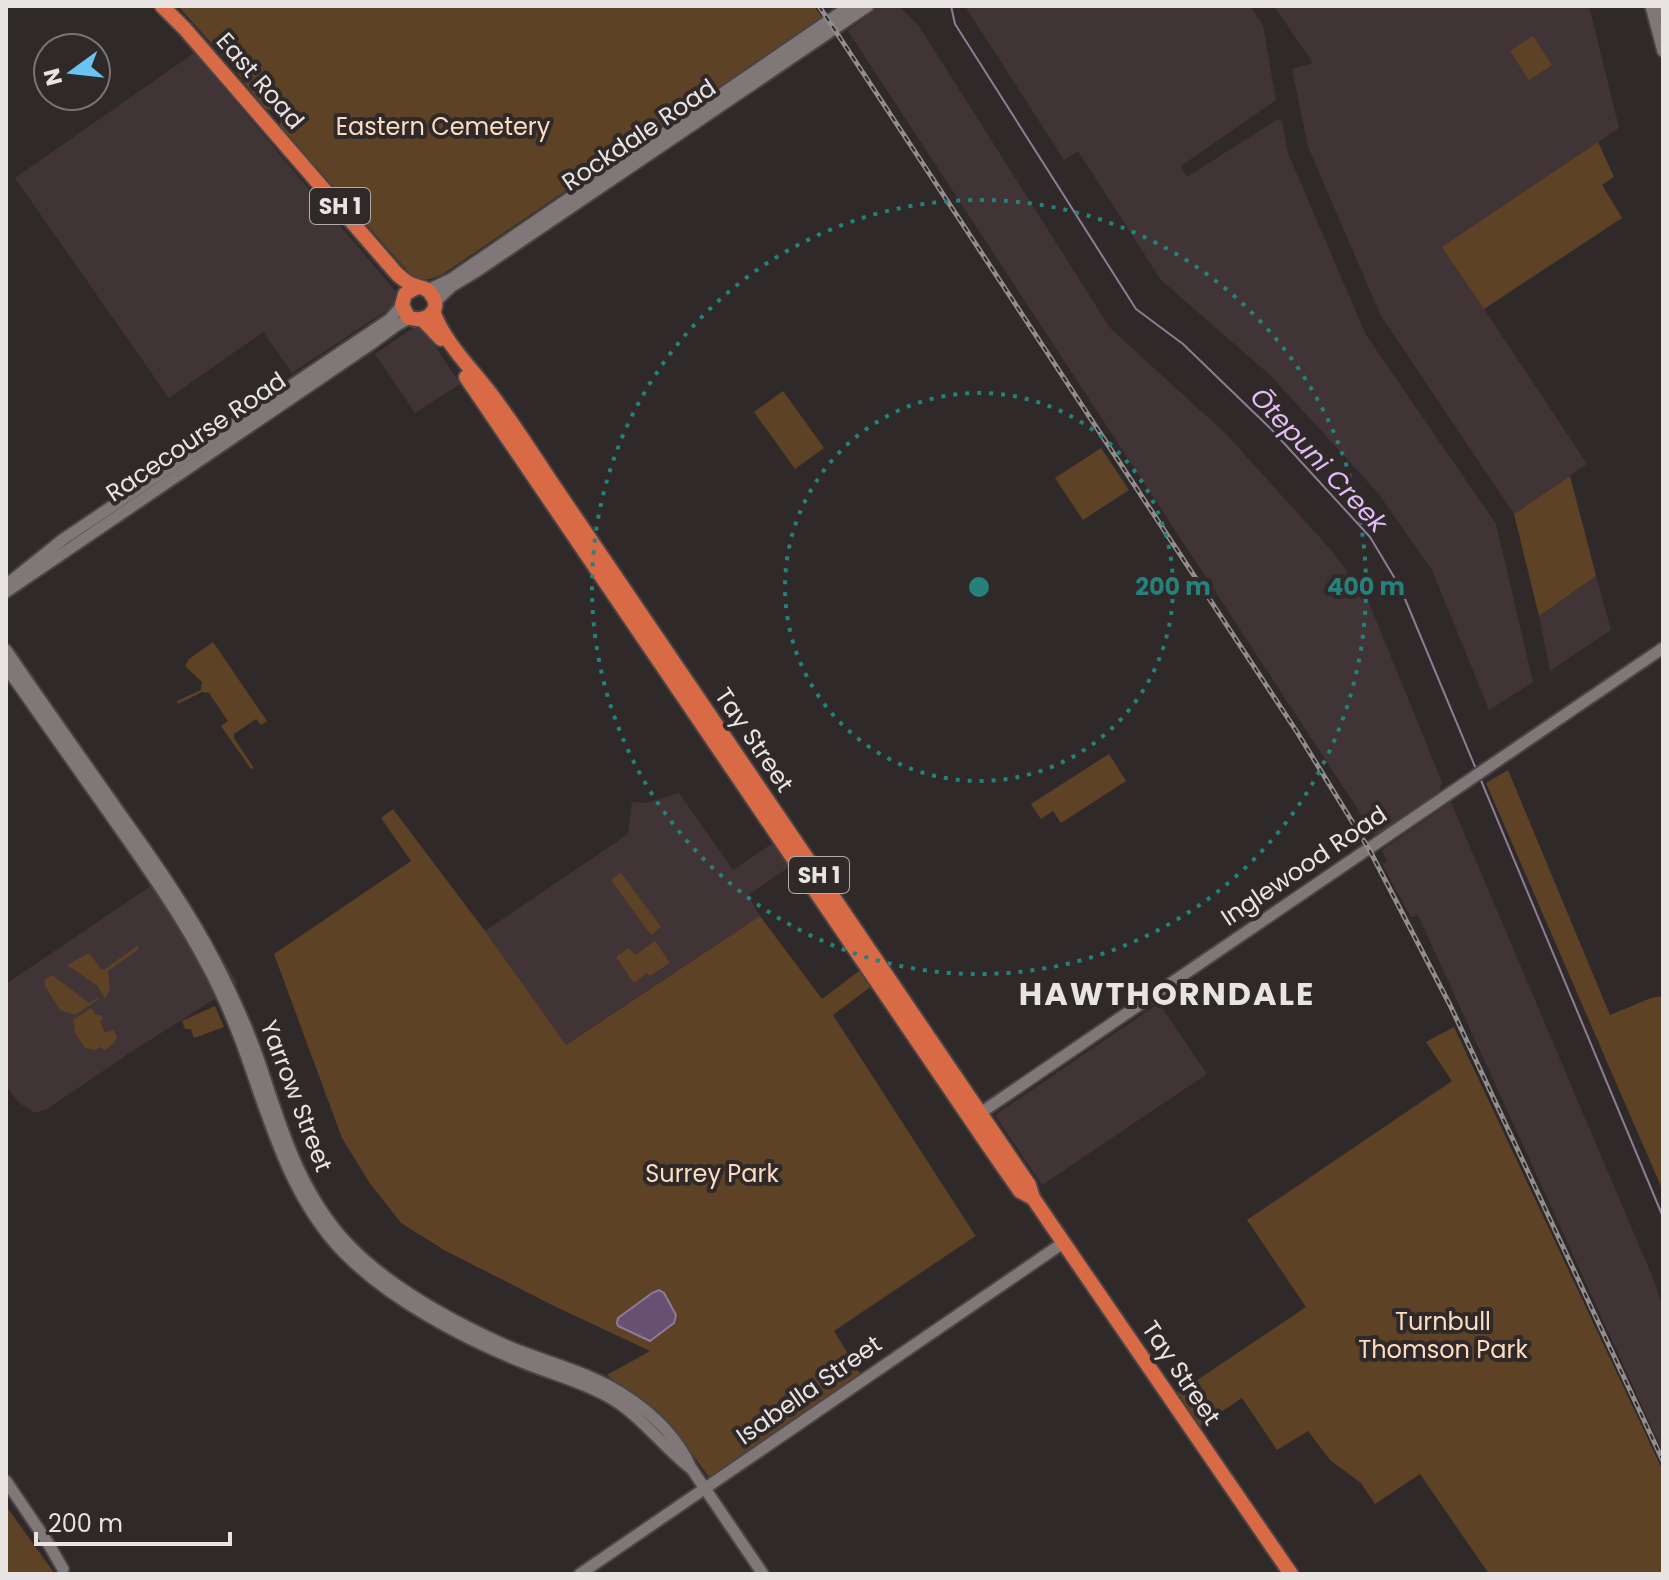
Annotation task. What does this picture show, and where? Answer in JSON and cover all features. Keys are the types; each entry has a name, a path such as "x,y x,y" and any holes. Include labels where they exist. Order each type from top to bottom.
{"highway":[{"name":"East Road","path":"164,8 397,274 419,304"},
{"name":"Tay Street","path":"419,304 975,1116 1029,1185 1033,1198 1063,1243 1291,1574"}],"street":[{"name":"Rockdale Road","path":"636,158 850,6"},
{"name":"Rockdale Road","path":"419,304 451,279 868,6"},
{"path":"1651,6 1663,51"},
{"path":"1661,6 1663,15"},
{"name":"Racecourse Road","path":"6,592 390,319 419,304"},
{"name":"Racecourse Road","path":"6,585 62,540 109,516"},
{"name":"Inglewood Road","path":"975,1116 1663,648"},
{"name":"Yarrow Street","path":"6,650 192,920 238,1009 294,1163 336,1230 369,1264 431,1306 490,1338 592,1378 627,1397 655,1420 683,1450 691,1468 763,1574"},
{"name":"Yarrow Street","path":"6,667 163,891 192,938 236,1028 288,1169 309,1209 334,1242 373,1278 450,1328 486,1347 579,1383 618,1402 691,1468"},
{"name":"Isabella Street","path":"580,1574 1063,1243"},
{"path":"6,1481 65,1572"},
{"path":"6,1492 43,1547 65,1572"}],"shaded area":[{"path":"879,6 899,6 919,26 1110,328 1225,433 1332,551 1367,598 1442,782 1439,793 1376,837 848,31"},
{"path":"965,6 1250,6 1263,25 1276,100 1181,166 1187,177 1278,119 1282,121 1288,153 1366,335 1496,524 1533,682 1489,710 1432,570 1378,493 1272,377 1161,280 1078,151 1064,160"},
{"path":"1274,6 1589,6 1619,128 1443,247 1587,464 1514,514 1381,316 1308,147 1292,69 1313,63"},
{"path":"194,53 397,293 398,303 292,373 263,332 169,398 15,178"},
{"path":"416,326 424,329 460,384 415,413 375,354"},
{"path":"1596,576 1611,630 1550,671 1539,616"},
{"path":"679,793 733,870 773,843 789,867 748,895 760,916 566,1045 485,931 628,834 632,802 646,803"},
{"path":"1451,802 1655,1283 1663,1308 1663,1452 1418,915 1411,917 1382,864 1387,861 1382,850"},
{"path":"170,873 238,984 47,1109 35,1113 18,1102 6,1085 6,984"},
{"path":"1159,1003 1207,1074 1042,1185 995,1115"},
{"path":"659,1290 664,1293 676,1315 674,1323 650,1341 618,1326 618,1318"}],"green space":[{"name":"Eastern Cemetery","path":"178,6 814,6 822,17 443,274 426,280 410,274"},
{"path":"1533,36 1552,65 1529,80 1510,51"},
{"path":"1598,142 1614,177 1602,185 1622,218 1484,309 1442,247"},
{"path":"783,391 824,448 795,469 754,412"},
{"path":"1101,448 1129,490 1083,520 1055,478"},
{"path":"1570,476 1596,576 1539,616 1514,514"},
{"path":"213,642 267,721 261,725 256,719 234,734 254,768 251,769 221,726 228,721 209,693 202,692 178,704 177,701 201,690 202,682 185,666 189,659"},
{"path":"1109,754 1126,781 1061,823 1053,811 1041,819 1031,804"},
{"path":"1508,770 1610,1015 1663,996 1663,1191 1486,783"},
{"name":"Surrey Park","path":"393,809 566,1045 760,916 822,999 863,968 873,985 833,1015 977,1235 834,1331 861,1375 711,1480 655,1411 607,1375 650,1351 444,1250 401,1223 369,1182 342,1138 274,954 411,861 381,818"},
{"path":"621,873 661,927 651,935 611,880"},
{"path":"655,941 670,963 650,976 647,973 634,983 616,957 629,948 635,955"},
{"path":"137,946 139,949 108,971 110,989 105,999 98,986 67,965 89,953 101,969 105,969"},
{"path":"52,975 89,1003 99,999 75,1015 60,1010 45,986 45,979"},
{"path":"215,1006 224,1027 194,1038 191,1029 185,1029 182,1021"},
{"path":"91,1008 103,1018 100,1021 105,1033 113,1030 117,1037 105,1050 100,1047 95,1050 85,1048 74,1031 73,1020"},
{"name":"Turnbull Thomson Park","path":"1454,1027 1663,1471 1663,1571 1659,1574 1489,1574 1420,1474 1375,1504 1361,1483 1330,1460 1308,1431 1277,1450 1242,1398 1200,1426 1178,1393 1306,1307 1247,1220 1452,1081 1426,1042"},
{"path":"6,1506 55,1574 6,1574"}],"waterway":[{"name":"Ōtepuni Creek","path":"951,6 955,24 1136,309 1183,344 1271,429 1370,537 1400,587 1476,769"},
{"name":"Ōtepuni Creek","path":"1480,778 1663,1217"}],"railway":[{"path":"819,6 1297,732 1369,849 1450,1005 1663,1461"}],"district":[{"name":"HAWTHORNDALE","path":"1167,994"}]}
